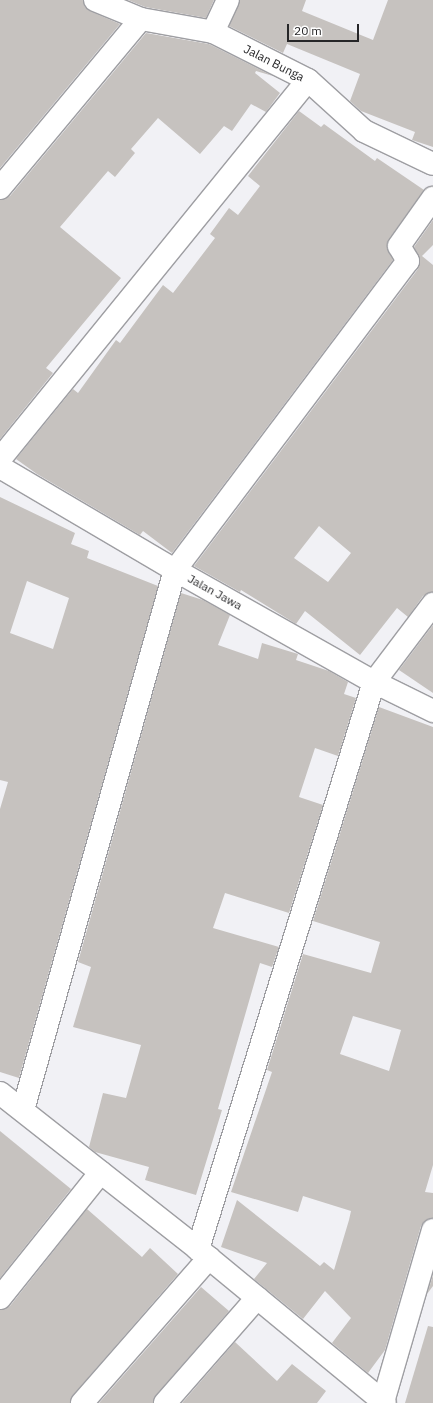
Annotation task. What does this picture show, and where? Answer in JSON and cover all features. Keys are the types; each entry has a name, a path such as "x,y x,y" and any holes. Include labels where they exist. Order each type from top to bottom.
{"street":[{"name":"Jalan Bunga","path":"95,0 141,19 213,32 308,80 364,131 433,164"},
{"path":"213,32 228,0"},
{"path":"0,188 141,19"},
{"path":"0,459 308,80"},
{"path":"23,1110 174,570 408,261 399,246 433,198"},
{"name":"Jalan Jawa","path":"0,467 174,570 374,682 433,710"},
{"path":"82,1403 203,1253 374,682 433,604"},
{"path":"0,1093 203,1253 384,1402 433,1230"},
{"path":"0,1298 101,1172"},
{"path":"165,1403 257,1298"}],"building":[{"path":"0,0 83,0 85,7 90,11 120,24 0,168"},
{"path":"128,0 214,0 206,18 145,7"},
{"path":"240,0 306,0 302,11 373,40 388,0 433,0 433,147 412,140 415,132 361,111 350,101 360,74 287,44 283,53 229,26"},
{"path":"146,33 209,44 273,76 256,71 255,73 280,93 266,112 251,104 232,131 224,126 200,154 158,118 131,149 135,153 115,177 108,171 60,227 121,278 46,368 53,373 0,439 0,200 10,196"},
{"path":"299,111 321,127 324,124 375,161 377,158 424,190 389,239 387,246 393,260 172,553 143,531 140,535 37,474 16,459 73,389 78,393 116,340 120,343 163,285 173,293 215,238 210,234 229,208 238,215 260,186 248,176"},
{"path":"433,220 433,245 422,256 433,265 433,592 423,596 408,617 397,608 360,655 305,611 296,624 241,590 240,592 194,566 418,269 420,261 414,247","holes":["319,526 351,553 328,582 294,558"]},
{"path":"0,497 75,533 71,544 89,551 87,558 158,586 19,1078 0,1072 0,809 8,782 0,780","holes":["27,581 69,598 53,649 10,633"]},
{"path":"181,593 203,600 230,615 218,645 258,659 262,643 298,654 296,660 329,671 348,682 344,694 356,698 338,756 315,748 299,797 323,805 289,913 225,893 213,928 279,947 272,967 260,963 218,1109 222,1110 196,1195 145,1180 149,1167 95,1152 89,1147 103,1093 126,1098 141,1045 73,1027 91,967 78,962"},
{"path":"433,625 433,693 399,670"},
{"path":"379,707 433,727 433,1165 425,1192 433,1193 433,1218 425,1221 421,1226 385,1350 368,1373 332,1343 351,1318 325,1291 303,1319 254,1279 267,1263 221,1247 237,1200 320,1266 324,1262 334,1270 349,1220 351,1211 303,1196 298,1212 231,1192 272,1072 267,1070 303,954 371,973 380,942 313,921","holes":["353,1016 401,1030 389,1071 340,1054"]},
{"path":"0,1131 71,1189 0,1278"},
{"path":"87,1209 142,1257 150,1248 178,1274 73,1395 70,1403 0,1403 0,1310 10,1306"},
{"path":"433,1275 433,1286 427,1294"},
{"path":"201,1287 229,1311 156,1395 153,1403 99,1403"},
{"path":"428,1326 433,1327 433,1403 405,1403"},
{"path":"235,1342 277,1381 292,1364 326,1391 317,1403 182,1403"}]}
